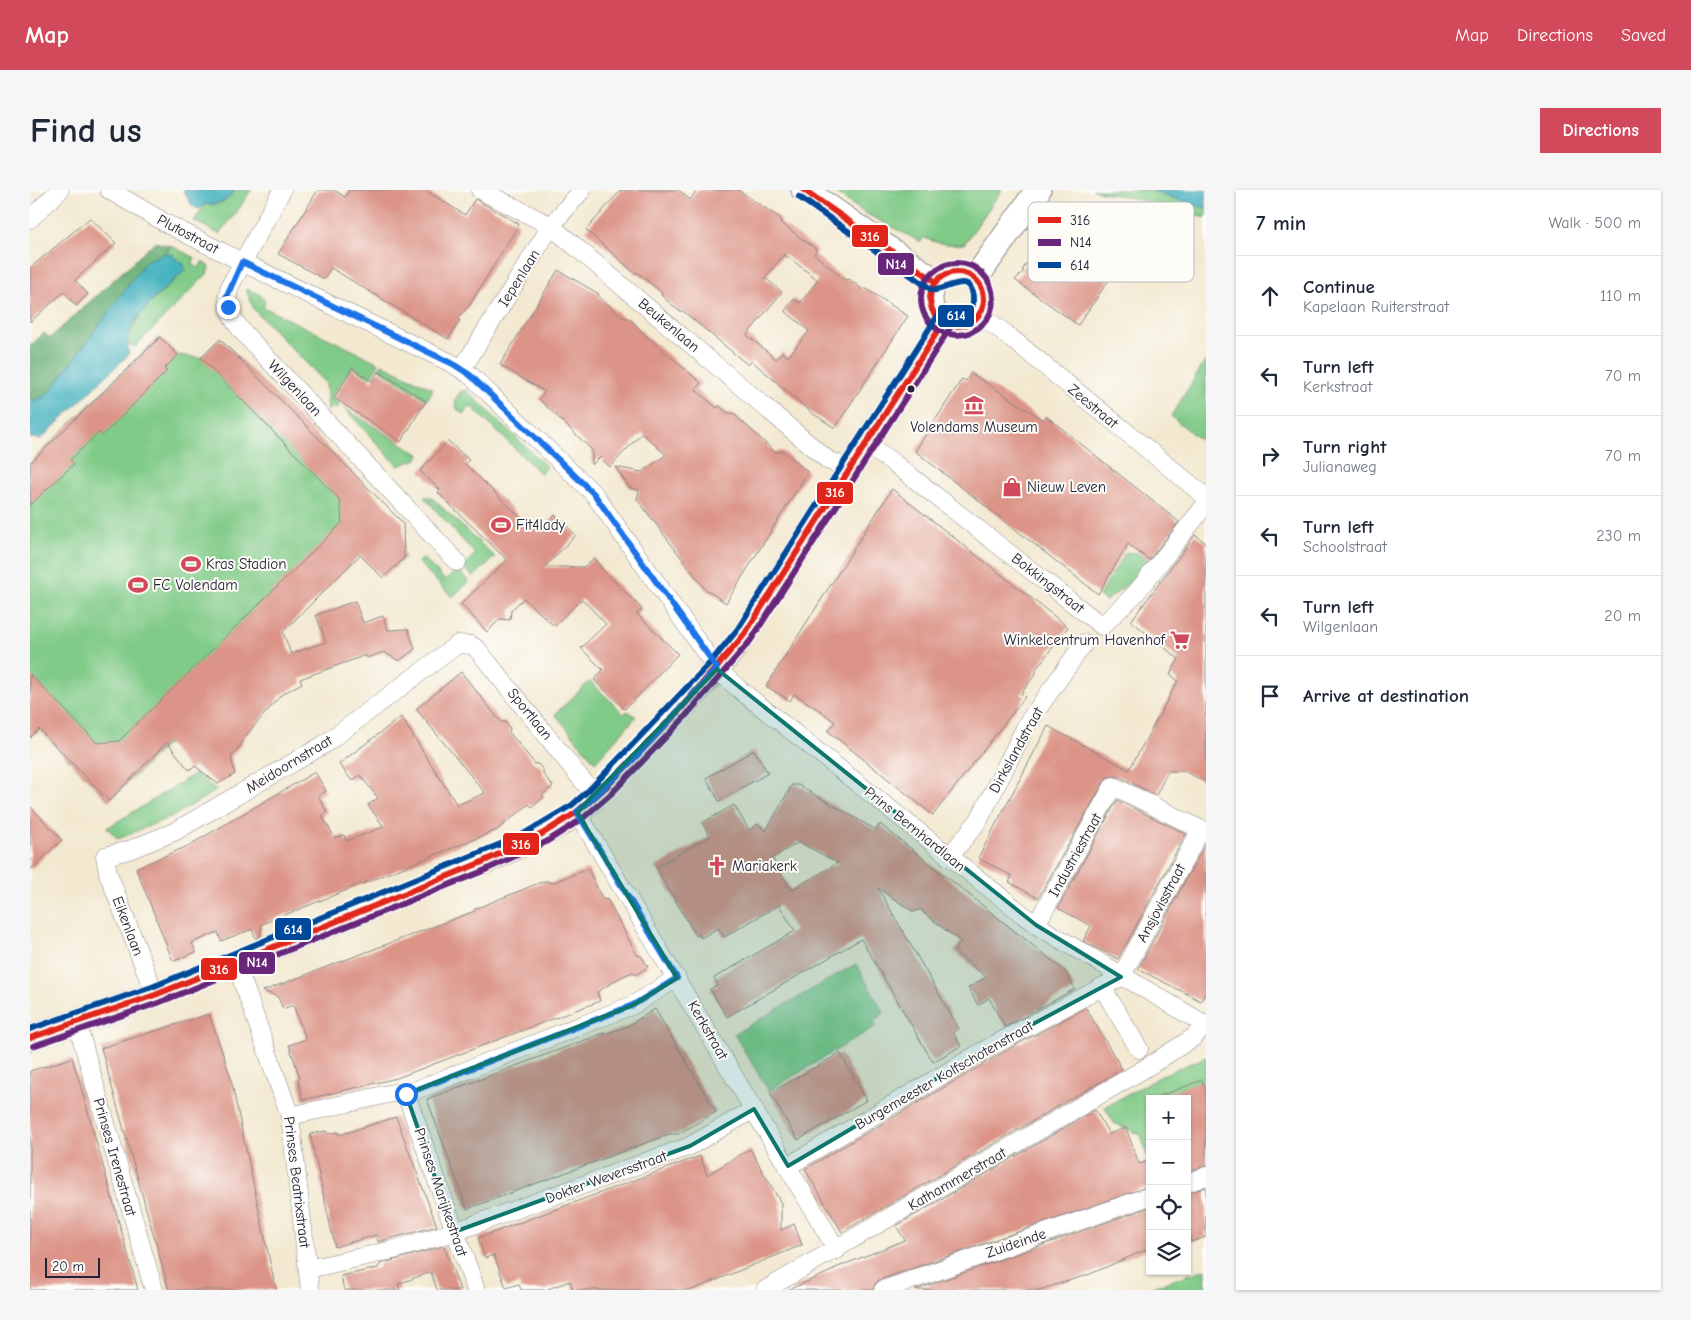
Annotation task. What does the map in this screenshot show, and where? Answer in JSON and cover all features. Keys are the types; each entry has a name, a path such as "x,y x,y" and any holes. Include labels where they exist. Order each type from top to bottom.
{"main road":[{"path":"804,190 936,282"},
{"path":"1030,202 1038,190"},
{"path":"975,279 1028,204"},
{"path":"955,272 966,274 975,279 984,296 983,306 979,315 963,326 943,323 935,315 930,304 931,292 936,282 945,275 955,272"},
{"path":"30,1038 155,995 515,848 586,804 712,660 744,635 943,323"}],"street":[{"path":"30,219 60,190"},
{"name":"Plutostraat","path":"109,190 169,225 462,370"},
{"name":"Wilgenlaan","path":"282,190 242,262 227,296 230,314 241,330 457,562"},
{"name":"Beukenlaan","path":"480,190 551,226 829,461 851,468"},
{"name":"Iepenlaan","path":"462,370 551,226 582,190"},
{"name":"Zeestraat","path":"979,315 1001,330 1206,497"},
{"name":"Prins Bernhardlaan","path":"462,370 522,422 594,494 712,660 740,690 1036,925 1122,977 1206,1024"},
{"name":"Bokkingstraat","path":"866,444 895,464 1102,626 1136,593 1206,504"},
{"name":"Dirkslandstraat","path":"949,857 978,820 1027,724 1084,643"},
{"name":"Sportlaan","path":"458,644 471,645 477,649 586,804"},
{"name":"Meidoornstraat","path":"105,856 130,850 174,832 325,744 458,644"},
{"name":"Industriestraat","path":"1036,925 1113,786 1203,830"},
{"name":"Kerkstraat","path":"586,804 677,978 837,1250"},
{"name":"Ansjovisstraat","path":"1122,977 1203,830"},
{"name":"Eikenlaan","path":"105,856 108,873 155,995"},
{"name":"Prinses Beatrixstraat","path":"236,963 290,1116 310,1290"},
{"name":"Burgemeester Kolfschotenstraat","path":"788,1166 990,1047 1122,977"},
{"path":"290,1116 393,1093 406,1094 633,1005 677,978"},
{"path":"1102,987 1139,1049"},
{"name":"Prinses Irenestraat","path":"77,1023 154,1290"},
{"name":"Kathammerstraat","path":"765,1290 837,1250 1149,1066 1194,1037 1206,1024"},
{"name":"Prinses Marijkestraat","path":"406,1094 476,1290"},
{"name":"Dokter Weversstraat","path":"308,1269 393,1250 454,1232 690,1146 754,1109"},
{"path":"1191,1182 1206,1176"},
{"name":"Zuideinde","path":"883,1290 1146,1197"}],"highlighted area":[{"path":"717,669 1036,925 1121,977 990,1047 788,1166 754,1109 690,1146 454,1232 406,1094 633,1005 677,978 577,812"}],"green space":[{"path":"235,190 251,190 237,212 219,234 194,221 205,204 222,201"},
{"path":"832,190 928,190 932,192 934,190 1002,190 964,244 953,244 938,243 923,237 921,242 863,212"},
{"path":"1093,190 1148,190 1187,202 1150,202"},
{"path":"1194,204 1206,208 1206,218 1194,214"},
{"path":"155,242 171,246 89,338 52,389 43,397 30,402 30,346 44,333 50,338"},
{"path":"171,246 195,258 192,264 199,268 203,261 209,267 207,274 135,347 131,345 126,347 135,324 142,314 185,270 182,263 166,253"},
{"path":"246,289 259,294 265,302 263,307 379,363 370,378 352,366 331,398 340,405 335,410 332,407 328,411 326,383 254,310"},
{"name":"Kras Stadion","path":"159,337 178,355 201,358 220,339 360,481 405,557 389,573 365,550 109,801 40,730 35,734 30,729 30,463"},
{"path":"1206,360 1206,431 1200,440 1171,416"},
{"path":"382,364 433,389 427,400 379,369"},
{"path":"466,390 547,467 541,474 471,406 463,414 457,409 455,400 461,391"},
{"path":"344,408 420,455 417,459 398,466"},
{"path":"424,497 431,497 495,557 473,577 463,566 475,554"},
{"path":"1126,552 1137,553 1149,562 1139,575 1106,601 1099,596"},
{"path":"423,558 445,580 458,570 469,582 452,597 418,562"},
{"path":"590,681 624,714 628,711 636,717 595,762 555,714"},
{"path":"195,774 217,790 175,815 118,839 107,828"},
{"path":"856,964 884,1013 874,1021 876,1026 769,1091 734,1034"},
{"path":"1206,1057 1206,1135 1191,1107 1191,1095 1146,1095 1146,1152 1141,1135 1114,1123 1105,1107 1165,1074"},
{"path":"1206,1269 1205,1290 1144,1290 1191,1275"}],"water":[{"path":"183,190 235,190 222,202 205,204 199,209 192,206"},
{"path":"1148,190 1206,190 1206,208 1194,204 1194,202 1187,202"},
{"path":"166,253 174,255 173,257 184,264 185,270 156,297 137,319 130,330 127,342 129,354 41,439 30,438 30,402 43,397 52,389 146,261"}],"building":[{"path":"318,190 334,190 345,197 349,190 425,190 465,215 475,199 519,224 469,306 458,318 460,320 448,339 331,268 324,279 278,254"},
{"path":"621,190 679,190 690,200 697,190 738,190 780,218 781,223 817,250 814,254 845,280 849,279 863,290 865,288 908,316 835,428 812,413 752,361 748,365 683,311 679,311 662,296 661,292 637,272 636,274 586,230","holes":["784,254 818,280 800,303 794,299 785,311 809,331 788,357 782,352 776,359 747,335 782,292 765,278"]},
{"path":"90,218 116,243 75,280 88,294 76,306 64,292 30,322 30,268"},
{"path":"1028,261 1028,282 1108,282 1078,325 1015,280 1024,271 1022,270"},
{"path":"558,270 599,294 598,296 624,318 629,318 644,334 701,383 696,390 717,408 719,406 728,413 733,413 775,452 783,451 808,472 726,603 705,589 637,499 639,490 630,488 615,467 642,472 666,455 642,433 610,467 600,457 592,465 592,450 539,399 545,392 500,365"},
{"path":"160,337 178,355 164,369 167,371 102,436 99,432 70,460 74,464 30,505 30,463"},
{"path":"220,339 403,523 404,558 383,578 360,555 283,632 291,654 326,642 316,615 355,601 363,623 383,616 388,630 408,629 415,649 399,661 384,652 367,658 366,655 300,679 302,683 281,695 241,741 243,742 231,757 235,774 218,784 195,766 189,770 167,742 109,801 39,729 30,738 30,674 97,743 119,741 342,523 340,500 201,358"},
{"path":"352,369 372,381 378,371 426,401 401,442 334,398"},
{"path":"971,373 1043,420 1046,416 1179,522 1149,560 1128,544 1098,594 915,451 962,379 966,381"},
{"path":"448,441 469,460 465,464 525,522 527,521 539,532 555,515 576,535 545,567 584,567 594,558 602,569 642,609 637,614 678,654 625,709 594,680 603,670 581,648 606,624 582,599 554,626 524,598 511,610 510,620 500,619 487,632 461,604 507,560 438,493 440,490 420,471"},
{"path":"892,489 1068,627 1036,669 1036,673 1021,694 1025,697 933,815 828,731 835,722 821,711 794,694 790,701 766,686"},
{"path":"1195,535 1206,543 1206,782 1184,771 1168,771 1156,795 1118,776 1107,777 1038,898 1009,882 1012,876 978,858 1048,726 1129,770 1178,681 1170,674 1179,659 1131,621"},
{"path":"461,672 501,722 505,722 510,728 509,732 535,764 538,764 543,770 543,774 553,786 542,795 544,797 532,807 529,804 497,830 262,924 260,937 256,939 252,929 221,941 218,932 192,943 196,952 174,961 172,959 136,868 188,846 315,772 326,791 318,796 327,812 322,816 335,838 344,835 346,841 384,827 368,805 378,798 360,775 352,781 339,764 401,717 457,805 485,793 416,709"},
{"path":"754,750 768,773 719,801 706,778"},
{"path":"792,785 798,785 876,830 880,824 1065,971 1075,989 1005,1027 989,998 978,1005 968,988 986,977 954,951 961,942 921,909 914,912 878,888 959,1029 953,1032 961,1046 933,1062 861,939 727,1017 710,989 718,985 714,978 795,931 779,905 724,937 718,928 701,938 699,934 696,936 656,867 710,836 702,823 734,805 749,830 758,824 766,831","holes":["799,842 838,863 791,890 772,858"]},
{"path":"1117,800 1186,834 1118,959 1083,941 1091,926 1058,908"},
{"path":"30,806 62,840 30,870"},
{"path":"1205,844 1206,992 1201,1001 1138,969"},
{"path":"588,869 603,900 607,899 637,955 641,956 648,967 635,975 633,972 621,977 597,992 600,1001 397,1078 303,1100 298,1079 300,1078 289,1045 306,1039 293,1005 283,1009 278,997 263,991 475,911 475,909 539,883 546,881 551,883"},
{"path":"1086,1008 1122,1069 842,1232 805,1169 1016,1045"},
{"path":"655,1009 716,1112 678,1134 670,1134 467,1209 427,1099 604,1033 626,1027"},
{"path":"209,1014 230,1075 276,1290 169,1290 101,1048"},
{"path":"840,1053 867,1100 798,1140 770,1093"},
{"path":"72,1058 138,1290 30,1290 30,1071"},
{"path":"1202,1080 1206,1091 1206,1166 1191,1171 1191,1095 1162,1095"},
{"path":"1095,1110 1109,1134 1126,1128 1139,1164 1146,1162 1146,1187 879,1280 873,1290 788,1290 833,1269 905,1240 896,1226"},
{"path":"396,1117 437,1226 378,1242 376,1235 335,1247 310,1134 326,1131 328,1134 338,1132 339,1135"},
{"path":"750,1149 781,1203 781,1230 794,1224 802,1245 692,1290 573,1290 570,1281 545,1290 521,1290 519,1284 506,1288 494,1255 485,1258 478,1238 700,1156 707,1175"},
{"path":"1206,1187 1206,1237 1191,1242 1191,1230 1191,1192"},
{"path":"1146,1208 1146,1250 1090,1274 1039,1290 915,1290"},
{"path":"444,1246 460,1290 437,1290 431,1272 398,1284 400,1290 344,1290 341,1276 378,1268 380,1264"}],"transit line":[{"name":"316","path":"804,190 936,282"},
{"name":"N14","path":"799,197 931,289"},
{"name":"614","path":"30,1029 152,987 520,836 572,805 589,790 710,663 737,630 936,318 947,315 964,316 972,309 972,291 969,285 963,283 932,290 799,197"},
{"name":"N14","path":"957,263 977,269 987,279 993,299 987,319 977,329 957,335 937,329 927,319 921,299 927,279 937,269 957,263"},
{"name":"316","path":"957,272 967,274 976,280 982,289 984,299 982,309 976,318 967,324 957,326 947,324 938,318 932,309 930,299 932,289 938,280 947,274 957,272"},
{"name":"316","path":"30,1038 155,995 480,863 542,834 577,812 607,786 677,713 744,635 943,323"},
{"name":"N14","path":"33,1046 158,1003 483,871 546,842 582,819 613,792 683,719 751,640 950,328"}],"place":[{"name":"Volendams Museum","path":"974,405"},
{"name":"Nieuw Leven","path":"1012,487"},
{"name":"Fit4lady","path":"501,525"},
{"name":"Kras Stadion","path":"191,564"},
{"name":"FC Volendam","path":"138,585"},
{"name":"Winkelcentrum Havenhof","path":"1180,640"},
{"name":"Mariakerk","path":"717,866"}],"route":[{"path":"228,307 227,296 230,286 242,262 453,364 470,375 567,465 594,494 717,668 647,744 577,812 677,978 633,1005 406,1094"}]}
